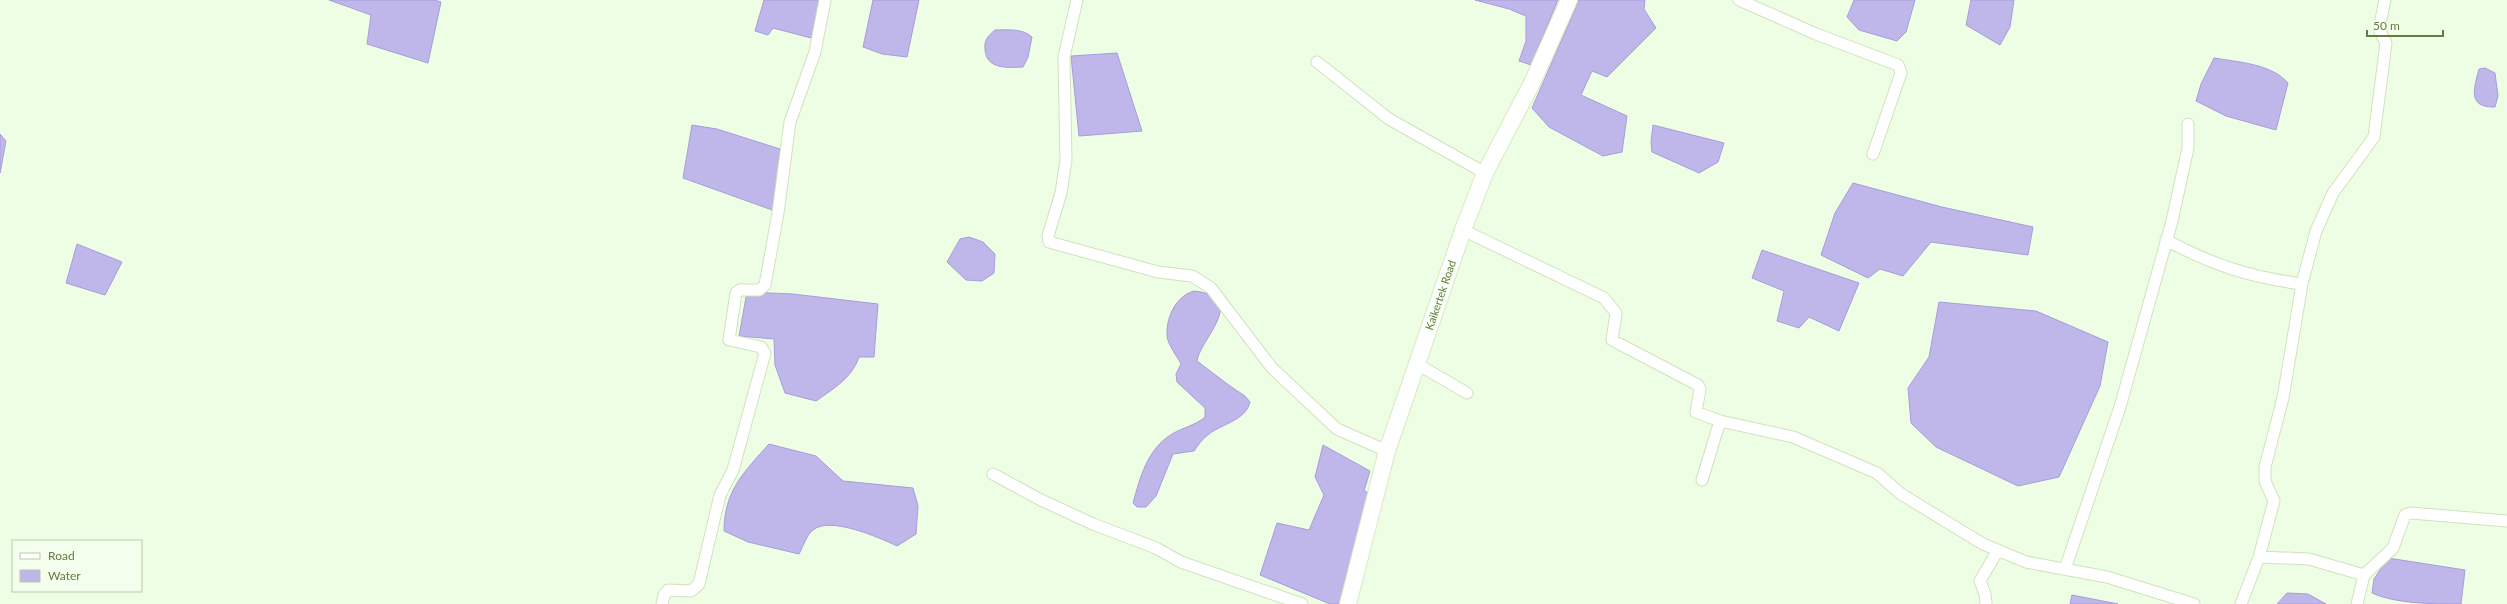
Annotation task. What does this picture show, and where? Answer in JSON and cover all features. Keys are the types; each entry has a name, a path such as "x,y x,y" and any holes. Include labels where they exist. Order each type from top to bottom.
{"main road":[{"name":"Kaikertek Road","path":"1348,604 1387,451 1463,230 1485,173 1532,83 1568,0"}],"street":[{"path":"662,604 664,595 668,590 691,591 698,584 720,495 733,470 765,353 761,347 729,340 736,293 740,290 758,290 765,285 778,213 790,122 815,52 825,0"},
{"path":"1077,0 1064,57 1066,160 1061,193 1048,236 1049,242 1158,272 1182,273 1205,284 1222,300 1272,368 1337,429 1387,451"},
{"path":"1738,0 1816,34 1898,65 1901,69 1873,154"},
{"path":"2241,604 2259,557 2274,501 2265,481 2265,467 2283,398 2302,284 2316,231 2333,193 2374,138 2386,43 2379,29 2385,0"},
{"path":"1318,62 1389,119 1485,173"},
{"path":"2065,569 2120,407 2166,240 2188,148 2188,124"},
{"path":"1463,230 1604,298 1616,313 1612,340 1698,385 1700,389 1696,412 1720,421 1794,437 1877,473 1901,494 1983,544 2026,562 2107,577 2194,604"},
{"path":"2166,240 2201,258 2260,279 2302,284"},
{"path":"1417,364 1467,393"},
{"path":"1702,480 1720,421"},
{"path":"993,474 1041,500 1093,524 1156,548 1181,562 1302,604"},
{"path":"2357,604 2364,575 2393,548 2405,515 2411,513 2507,521"},
{"path":"1986,604 1985,594 1980,581 1998,550"},
{"path":"2259,557 2309,559 2364,575"}],"water":[{"path":"329,0 435,0 441,2 428,63 367,44 371,15"},
{"path":"764,0 820,0 815,39 773,28 768,35 755,31"},
{"path":"873,0 919,0 907,57 882,54 863,47"},
{"path":"1475,0 1558,0 1531,65 1519,61 1526,41 1526,16 1509,9"},
{"path":"1579,0 1645,0 1644,9 1656,28 1607,77 1592,71 1581,95 1627,116 1622,152 1603,156 1549,127 1532,108"},
{"path":"1854,0 1915,0 1906,32 1897,41 1859,30 1847,17"},
{"path":"1971,0 2014,0 2010,27 2000,45 1966,25"},
{"path":"995,30 1019,31 1032,37 1028,57 1023,67 998,66 989,60 986,56 985,43 988,36"},
{"path":"1117,53 1142,131 1079,136 1071,56"},
{"path":"2214,58 2264,68 2281,77 2288,83 2276,130 2226,116 2196,101 2201,84"},
{"path":"2485,68 2495,73 2498,96 2495,107 2480,104 2476,100 2474,90 2475,83 2479,69"},
{"path":"692,125 717,129 780,149 775,211 683,178"},
{"path":"1653,125 1724,143 1718,162 1699,173 1652,152 1651,142"},
{"path":"0,134 6,141 0,173"},
{"path":"1853,183 1942,207 2033,227 2028,255 1931,242 1903,276 1880,269 1868,278 1821,255 1835,213"},
{"path":"969,237 983,242 995,254 994,273 982,281 966,280 947,262 960,239"},
{"path":"77,244 122,262 105,295 66,283"},
{"path":"1762,250 1859,283 1839,331 1809,317 1799,328 1777,321 1784,291 1752,278"},
{"path":"1194,291 1210,295 1219,301 1220,310 1218,320 1200,352 1197,361 1245,396 1250,402 1244,413 1233,421 1214,430 1194,451 1173,454 1156,496 1146,507 1137,507 1133,503 1142,474 1156,448 1163,440 1172,434 1205,417 1205,408 1177,382 1176,374 1181,364 1171,347 1167,336 1168,322 1173,308 1182,297"},
{"path":"747,292 793,294 878,304 874,357 859,357 852,371 847,377 816,401 785,393 775,365 774,339 739,336"},
{"path":"1939,302 2036,311 2108,342 2100,386 2059,477 2018,486 1936,447 1911,423 1908,388 1929,357"},
{"path":"769,444 816,456 843,481 913,488 918,506 916,534 897,546 854,529 831,525 821,526 811,532 799,554 748,542 724,531 728,504 737,483 751,464"},
{"path":"1323,445 1370,471 1364,491 1372,494 1342,604 1330,604 1260,575 1277,523 1309,530 1324,495 1315,477"},
{"path":"2388,558 2465,570 2461,604 2403,601 2382,597 2372,593 2374,579"},
{"path":"2287,593 2308,594 2326,604 2277,604"},
{"path":"2072,595 2118,604 2070,604"}]}
